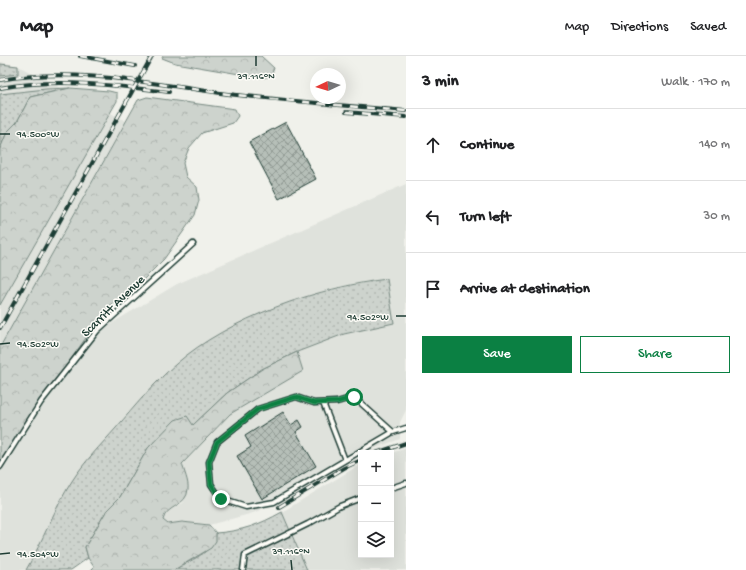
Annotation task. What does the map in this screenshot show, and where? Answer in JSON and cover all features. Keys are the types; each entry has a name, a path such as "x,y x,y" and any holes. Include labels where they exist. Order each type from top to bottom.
{"lane":[{"name":"Scarritt Avenue","path":"0,467 40,402 96,331 193,244"},
{"path":"394,432 354,397 337,402 323,403 314,403 296,397 258,409 217,442 209,462 211,484 221,499 246,507 274,502 394,432 406,428"},
{"path":"323,403 345,460"},
{"path":"394,487 406,483"},
{"path":"243,570 245,555 308,524 340,506 358,499"}],"shaded area":[{"path":"0,62 18,66 126,121 0,347"},
{"path":"406,184 406,410 400,422 400,439 369,450 358,450 358,455 276,503 253,513 209,525 182,522 168,524 163,520 164,516 171,509 183,503 188,488 182,464 230,414 303,371 297,352 344,334 394,323 386,279 363,282 327,290 251,318 208,341 176,364 133,408 72,482 26,570 0,570 0,466 35,410 81,346 114,322 177,284"},
{"path":"406,448 406,570 307,570 282,512 358,466 358,558 394,558 394,452"}],"green space":[{"path":"163,56 261,56 274,68 271,76 263,78 175,63 162,58"},
{"path":"0,64 18,66 18,74 0,76"},
{"path":"70,88 30,97 17,122 7,132 0,149 0,94"},
{"path":"70,88 117,93 117,101 0,305 0,149 7,132 17,122 30,97"},
{"path":"147,97 235,109 238,116 233,123 202,133 189,148 183,163 186,177 197,187 199,200 195,215 164,259 143,280 107,308 35,410 0,466 0,347 138,100"},
{"path":"387,279 394,323 344,334 297,352 262,369 227,393 193,425 148,448 120,497 107,510 85,547 88,558 71,570 26,570 60,503 77,474 160,379 197,347 221,332 276,307 333,289"},
{"path":"297,352 303,371 230,414 182,464 188,483 187,495 180,503 168,511 163,520 168,524 182,522 209,525 216,533 216,541 211,548 174,570 91,570 94,567 88,558 85,547 107,510 120,497 148,448 175,420 187,416 193,425 227,393 262,369"},
{"path":"282,512 307,570 174,570 206,551 215,540 216,533 250,527"}],"building":[{"path":"286,122 316,179 279,199 249,142"},
{"path":"283,412 291,425 299,420 303,427 296,432 316,466 262,499 237,456 251,447 245,436"}],"railway":[{"path":"80,56 135,66"},
{"path":"0,328 152,56"},
{"path":"0,80 29,76 57,75 114,78 250,97 406,111"},
{"path":"0,88 42,83 63,83 106,85 169,92"},
{"path":"346,112 406,117"},
{"path":"385,450 406,443"},
{"path":"279,507 344,468 358,461"}],"route":[{"path":"221,499 211,484 209,462 217,442 258,409 296,397 314,403 337,402 354,397"}]}
